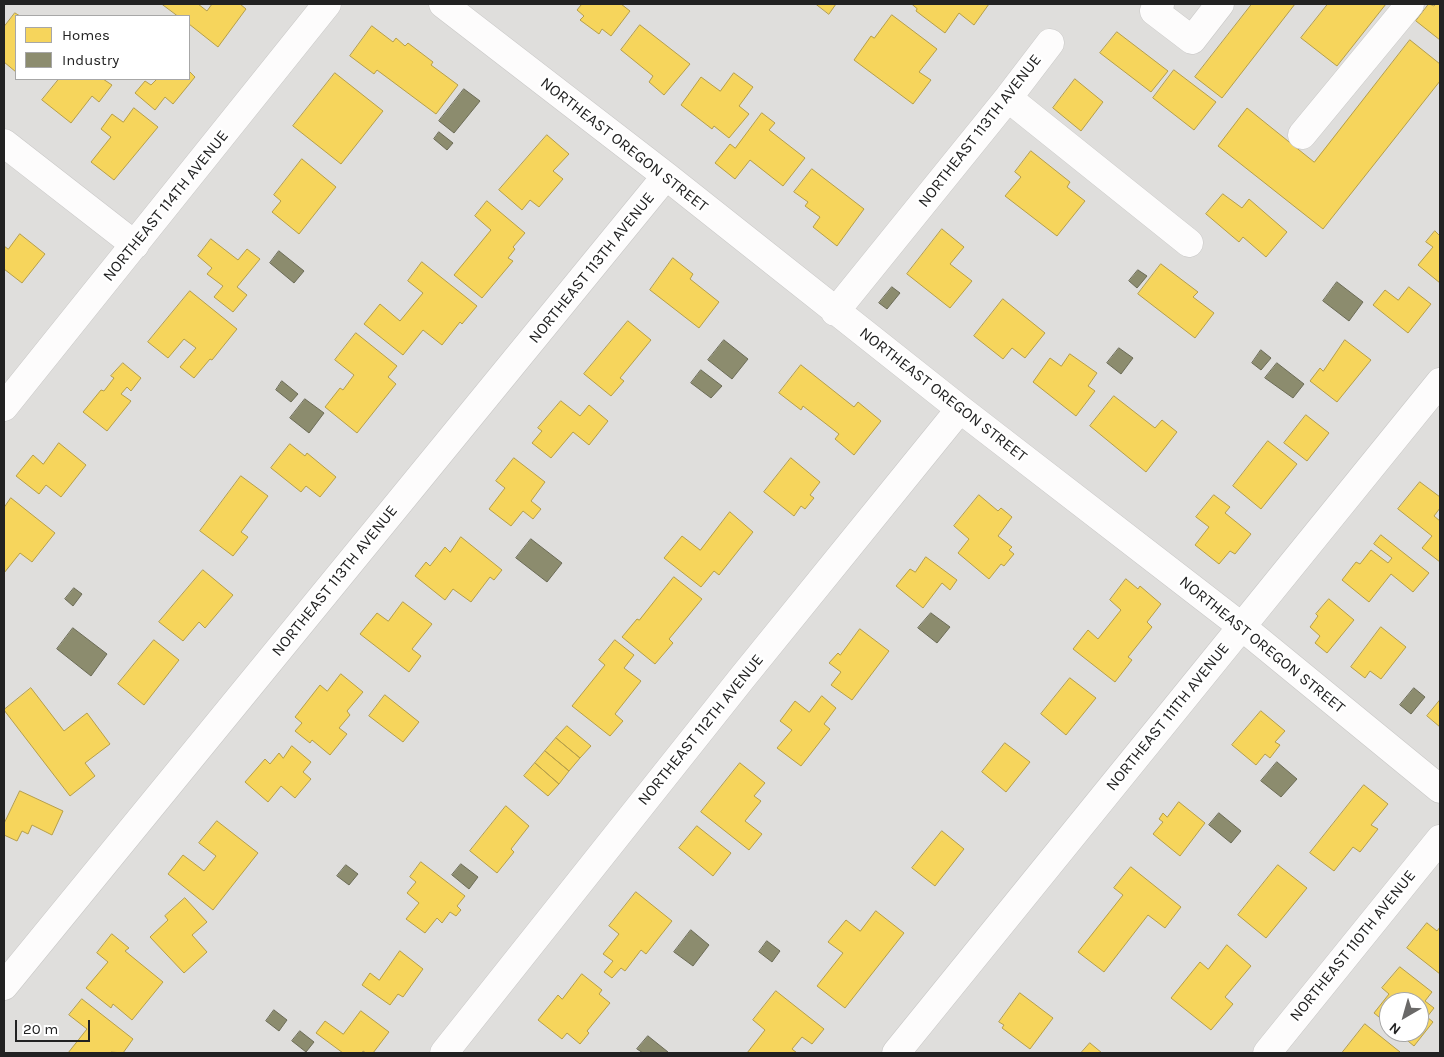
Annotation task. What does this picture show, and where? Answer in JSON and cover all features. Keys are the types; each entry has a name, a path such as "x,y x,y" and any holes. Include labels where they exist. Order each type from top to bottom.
{"street":[{"name":"NORTHEAST 114TH AVENUE","path":"4,407 327,4"},
{"name":"NORTHEAST OREGON STREET","path":"444,4 666,176 835,312 1241,626 1440,788"},
{"path":"1160,4 1154,11 1192,40 1220,4"},
{"path":"1302,135 1410,4"},
{"name":"NORTHEAST 113TH AVENUE","path":"835,312 1008,98 1050,43"},
{"path":"1008,98 1189,243"},
{"path":"4,143 135,245"},
{"name":"NORTHEAST 113TH AVENUE","path":"4,986 666,176"},
{"name":"NORTHEAST 111TH AVENUE","path":"896,1053 1440,382"},
{"name":"NORTHEAST 112TH AVENUE","path":"444,1053 742,678 960,409"},
{"name":"NORTHEAST 110TH AVENUE","path":"1267,1053 1440,839"}],"shaded area":[{"path":"4,4 1440,4 1440,1053 4,1053"}],"building: Homes":[{"path":"162,4 198,4 207,11 212,4 240,4 246,9 218,47 190,25 190,15 177,15"},
{"path":"580,4 621,4 630,11 611,36 602,29 599,34 580,20 584,16 577,10"},
{"path":"816,4 836,4 829,14"},
{"path":"912,4 989,4 974,25 959,13 945,33 916,11 917,9"},
{"path":"1252,4 1295,4 1222,98 1195,77"},
{"path":"1328,4 1386,4 1337,66 1301,38"},
{"path":"1429,4 1434,6 1440,4 1440,40 1416,21"},
{"path":"15,13 18,15 15,15 15,71 4,62 4,27"},
{"path":"892,15 937,49 919,72 931,80 913,104 854,60 871,36 874,38"},
{"path":"640,25 690,64 664,95 649,82 653,76 621,50"},
{"path":"372,26 393,42 396,38 405,46 408,43 433,62 431,65 458,85 436,114 377,70 374,74 350,56"},
{"path":"1117,32 1168,71 1151,92 1100,53"},
{"path":"1410,40 1440,64 1440,81 1323,229 1218,146 1247,108 1314,162"},
{"path":"1174,70 1216,102 1194,130 1153,98"},
{"path":"190,72 195,77 173,104 165,97 155,110 135,93 145,81 151,85 156,80 190,80"},
{"path":"335,73 383,111 341,164 293,126"},
{"path":"734,73 753,87 739,106 749,114 729,138 714,126 712,129 681,105 701,77 720,91"},
{"path":"1075,79 1103,102 1081,131 1053,108"},
{"path":"58,80 104,80 112,85 99,102 92,96 71,123 42,100"},
{"path":"134,108 158,127 114,180 91,162 111,137 101,129 112,114 123,122"},
{"path":"762,113 775,123 769,130 805,158 783,186 750,160 735,179 715,163 730,144 735,148"},
{"path":"547,135 569,154 553,171 563,179 539,207 530,200 522,210 499,190"},
{"path":"1031,151 1070,182 1067,187 1085,201 1057,236 1005,196 1021,177 1015,172"},
{"path":"302,159 336,187 299,234 272,212 281,201 274,195"},
{"path":"812,169 864,209 837,246 813,227 820,217 805,206 808,202 794,192"},
{"path":"1223,194 1242,208 1249,199 1287,232 1266,257 1243,237 1239,242 1206,214"},
{"path":"487,201 525,233 513,247 515,249 508,258 513,261 482,298 454,275 491,230 475,216"},
{"path":"942,229 964,247 950,264 972,281 950,308 907,274"},
{"path":"1435,231 1440,236 1440,283 1418,265 1433,247 1426,242"},
{"path":"20,234 45,254 22,283 4,269 4,246 8,249"},
{"path":"211,239 238,260 247,249 260,259 237,287 247,295 233,312 214,297 223,286 207,274 212,268 198,256"},
{"path":"673,258 693,274 690,279 719,302 699,328 650,290"},
{"path":"422,262 477,306 462,324 460,322 442,345 423,330 403,355 364,324 380,304 400,321 423,293 408,281"},
{"path":"1161,264 1198,292 1193,297 1214,313 1195,338 1138,294"},
{"path":"1409,287 1431,304 1408,333 1373,305 1385,290 1398,300"},
{"path":"190,291 237,329 212,360 210,359 194,378 180,367 196,348 184,339 168,358 148,342"},
{"path":"1003,299 1045,333 1025,358 1012,348 1003,359 974,336"},
{"path":"628,321 651,340 620,378 624,381 611,396 584,374"},
{"path":"356,333 397,366 388,377 396,384 357,433 325,407 340,388 343,390 354,375 335,360"},
{"path":"1345,340 1371,360 1337,402 1310,381 1320,368 1323,371"},
{"path":"1070,354 1097,373 1088,386 1095,391 1076,416 1033,382 1050,358 1061,366"},
{"path":"123,363 141,378 131,391 127,387 121,394 131,401 107,431 83,412 101,390 104,391 114,378 111,376"},
{"path":"801,365 854,407 858,402 881,421 854,455 835,439 839,434 803,406 801,410 779,393"},
{"path":"1114,396 1155,428 1162,420 1177,432 1146,472 1090,426"},
{"path":"561,401 580,416 589,405 608,421 589,445 573,432 551,458 532,443 542,431 538,428"},
{"path":"1306,415 1329,433 1307,461 1284,443"},
{"path":"1268,441 1297,464 1261,509 1233,486"},
{"path":"59,443 86,465 61,497 46,485 39,494 16,476 33,455 43,464"},
{"path":"290,444 305,456 307,453 336,477 320,497 306,486 301,492 271,468"},
{"path":"514,458 545,482 531,501 541,509 533,519 523,511 511,526 489,509 505,488 496,481"},
{"path":"791,458 820,482 810,495 814,498 805,509 801,506 794,516 764,492"},
{"path":"241,476 268,496 241,532 248,537 233,556 200,531"},
{"path":"1420,482 1440,497 1440,508 1434,516 1440,521 1440,562 1422,548 1432,536 1398,509"},
{"path":"979,495 998,511 1001,508 1012,517 998,536 1012,547 1009,550 1014,554 1004,566 1001,564 989,579 958,553 969,539 954,526"},
{"path":"1214,495 1230,507 1225,513 1251,534 1235,554 1230,551 1219,564 1195,545 1209,527 1196,517"},
{"path":"11,498 55,533 32,562 20,553 4,573 4,508"},
{"path":"730,512 753,532 719,575 714,571 701,587 664,558 682,536 700,550"},
{"path":"1381,535 1429,573 1413,592 1391,574 1369,602 1342,580 1356,562 1360,564 1371,550 1388,563 1392,558 1374,544"},
{"path":"461,537 502,570 494,580 490,577 471,602 453,589 445,600 415,576 426,562 430,566 445,547 450,552"},
{"path":"926,557 957,580 950,590 942,583 923,608 896,586 910,569 915,572"},
{"path":"203,570 233,595 205,628 199,622 183,641 159,622"},
{"path":"674,577 702,599 669,639 673,643 655,664 622,637 637,619 639,620"},
{"path":"1126,579 1138,589 1140,586 1161,604 1147,622 1152,627 1128,657 1132,660 1115,682 1073,649 1088,630 1098,639 1121,610 1110,600"},
{"path":"1329,599 1354,620 1327,653 1315,643 1320,636 1310,627 1318,616 1316,614"},
{"path":"403,602 432,624 412,649 421,656 409,672 360,634 377,613 388,621"},
{"path":"1381,627 1406,647 1381,679 1370,671 1365,678 1351,667"},
{"path":"860,629 889,651 852,700 831,685 841,672 829,663 838,653 840,655"},
{"path":"154,640 179,660 144,705 118,684"},
{"path":"615,640 634,655 624,668 641,681 615,714 623,721 610,736 572,706 605,665 599,660"},
{"path":"341,674 363,692 347,711 350,715 339,728 347,734 330,755 312,740 310,743 295,731 302,723 295,717 320,685 327,691"},
{"path":"1070,678 1096,698 1066,735 1041,714"},
{"path":"31,688 64,731 87,713 110,744 85,763 95,776 70,796 4,710"},
{"path":"385,695 419,722 403,742 369,716"},
{"path":"822,696 836,708 824,724 830,729 801,766 777,748 792,730 780,721 795,701 809,712"},
{"path":"1440,700 1440,727 1427,716"},
{"path":"1261,711 1285,731 1275,742 1280,745 1270,758 1265,754 1256,765 1232,745"},
{"path":"567,726 591,746 580,758 556,738"},
{"path":"556,738 580,758 569,771 545,751"},
{"path":"1005,743 1030,762 1006,792 982,772"},
{"path":"292,746 311,762 303,772 311,779 295,798 281,786 268,802 245,782 265,759 270,764 279,753 283,758"},
{"path":"545,751 569,771 559,784 535,763"},
{"path":"535,763 559,784 548,796 524,776"},
{"path":"740,763 765,783 754,796 761,801 745,821 762,834 749,850 701,812"},
{"path":"1364,785 1388,804 1371,825 1378,829 1360,852 1353,847 1334,871 1310,853"},
{"path":"20,791 63,811 52,835 32,825 28,834 22,831 17,841 4,835 4,824"},
{"path":"1179,802 1205,823 1180,856 1153,834 1163,822 1159,819 1163,813 1167,817"},
{"path":"506,806 529,826 511,849 514,852 497,873 470,851"},
{"path":"217,821 258,853 213,910 168,874 183,855 204,871 216,856 199,843"},
{"path":"697,826 731,853 713,876 679,848"},
{"path":"942,831 964,849 935,886 912,868"},
{"path":"421,862 465,896 457,906 461,910 456,916 450,912 442,923 437,918 425,933 406,919 419,903 407,893 416,882 410,877"},
{"path":"1278,865 1307,888 1266,938 1238,915"},
{"path":"1131,867 1181,907 1165,928 1148,915 1104,972 1078,952 1123,895 1114,888"},
{"path":"636,892 672,921 646,954 641,950 625,971 621,968 612,978 604,972 613,961 603,954 619,934 609,926"},
{"path":"185,898 207,922 192,935 207,952 184,973 150,937 168,920 165,916"},
{"path":"876,911 904,933 845,1008 817,986 843,953 828,942 846,920 860,931"},
{"path":"1427,923 1437,931 1440,927 1440,974 1407,948"},
{"path":"112,934 129,948 125,951 163,982 132,1020 113,1004 111,1008 86,988 108,962 97,953"},
{"path":"1227,945 1251,966 1225,997 1233,1004 1211,1030 1171,998 1200,962 1208,969"},
{"path":"400,951 423,969 403,997 398,994 390,1005 362,985 370,973 379,980"},
{"path":"1400,967 1432,992 1429,996 1429,992 1387,992 1382,988"},
{"path":"582,974 602,990 599,994 610,1003 587,1031 589,1033 580,1044 567,1033 562,1039 538,1020 558,995 562,999"},
{"path":"776,991 824,1029 812,1044 802,1037 792,1049 797,1053 747,1053 765,1030 753,1020"},
{"path":"1020,993 1053,1018 1030,1049 1002,1028 1004,1025 999,1022"},
{"path":"82,999 133,1039 123,1053 68,1053 87,1029 69,1015"},
{"path":"1429,1004 1434,1008 1429,1014"},
{"path":"1379,1007 1379,1017 1374,1013"},
{"path":"361,1011 389,1032 373,1053 363,1051 362,1053 343,1053 316,1033 325,1021 343,1034"},
{"path":"1429,1019 1433,1022 1429,1027"},
{"path":"1365,1024 1379,1035 1379,1042 1388,1042 1400,1052 1399,1053 1342,1053"},
{"path":"1409,1042 1417,1042 1414,1046"},
{"path":"1090,1043 1102,1053 1081,1053"}],"building: Industry":[{"path":"464,89 480,101 454,133 439,121"},
{"path":"439,132 453,143 447,150 434,139"},
{"path":"279,251 304,271 294,283 270,263"},
{"path":"1138,270 1147,276 1137,288 1129,281"},
{"path":"1337,282 1363,302 1349,321 1323,301"},
{"path":"892,287 900,293 887,309 879,303"},
{"path":"724,340 748,359 732,379 708,360"},
{"path":"1119,348 1133,358 1121,374 1107,363"},
{"path":"1261,350 1271,358 1261,370 1252,363"},
{"path":"1277,363 1304,384 1293,398 1265,378"},
{"path":"701,370 722,386 711,398 691,383"},
{"path":"282,381 298,394 291,402 276,390"},
{"path":"305,399 324,413 309,433 290,418"},
{"path":"531,539 562,563 547,582 516,558"},
{"path":"74,588 82,594 73,606 65,599"},
{"path":"931,613 950,627 937,643 918,628"},
{"path":"73,628 107,654 91,676 57,649"},
{"path":"1414,688 1425,697 1411,714 1400,705"},
{"path":"1277,762 1297,779 1281,797 1261,781"},
{"path":"1219,813 1241,831 1231,843 1209,825"},
{"path":"461,864 478,877 469,889 452,875"},
{"path":"346,865 358,874 349,885 337,876"},
{"path":"691,930 709,945 693,966 674,952"},
{"path":"767,941 780,951 772,962 759,952"},
{"path":"274,1010 287,1020 279,1031 266,1021"},
{"path":"300,1031 314,1042 306,1052 292,1041"},
{"path":"648,1036 668,1052 643,1053 637,1049"}]}
